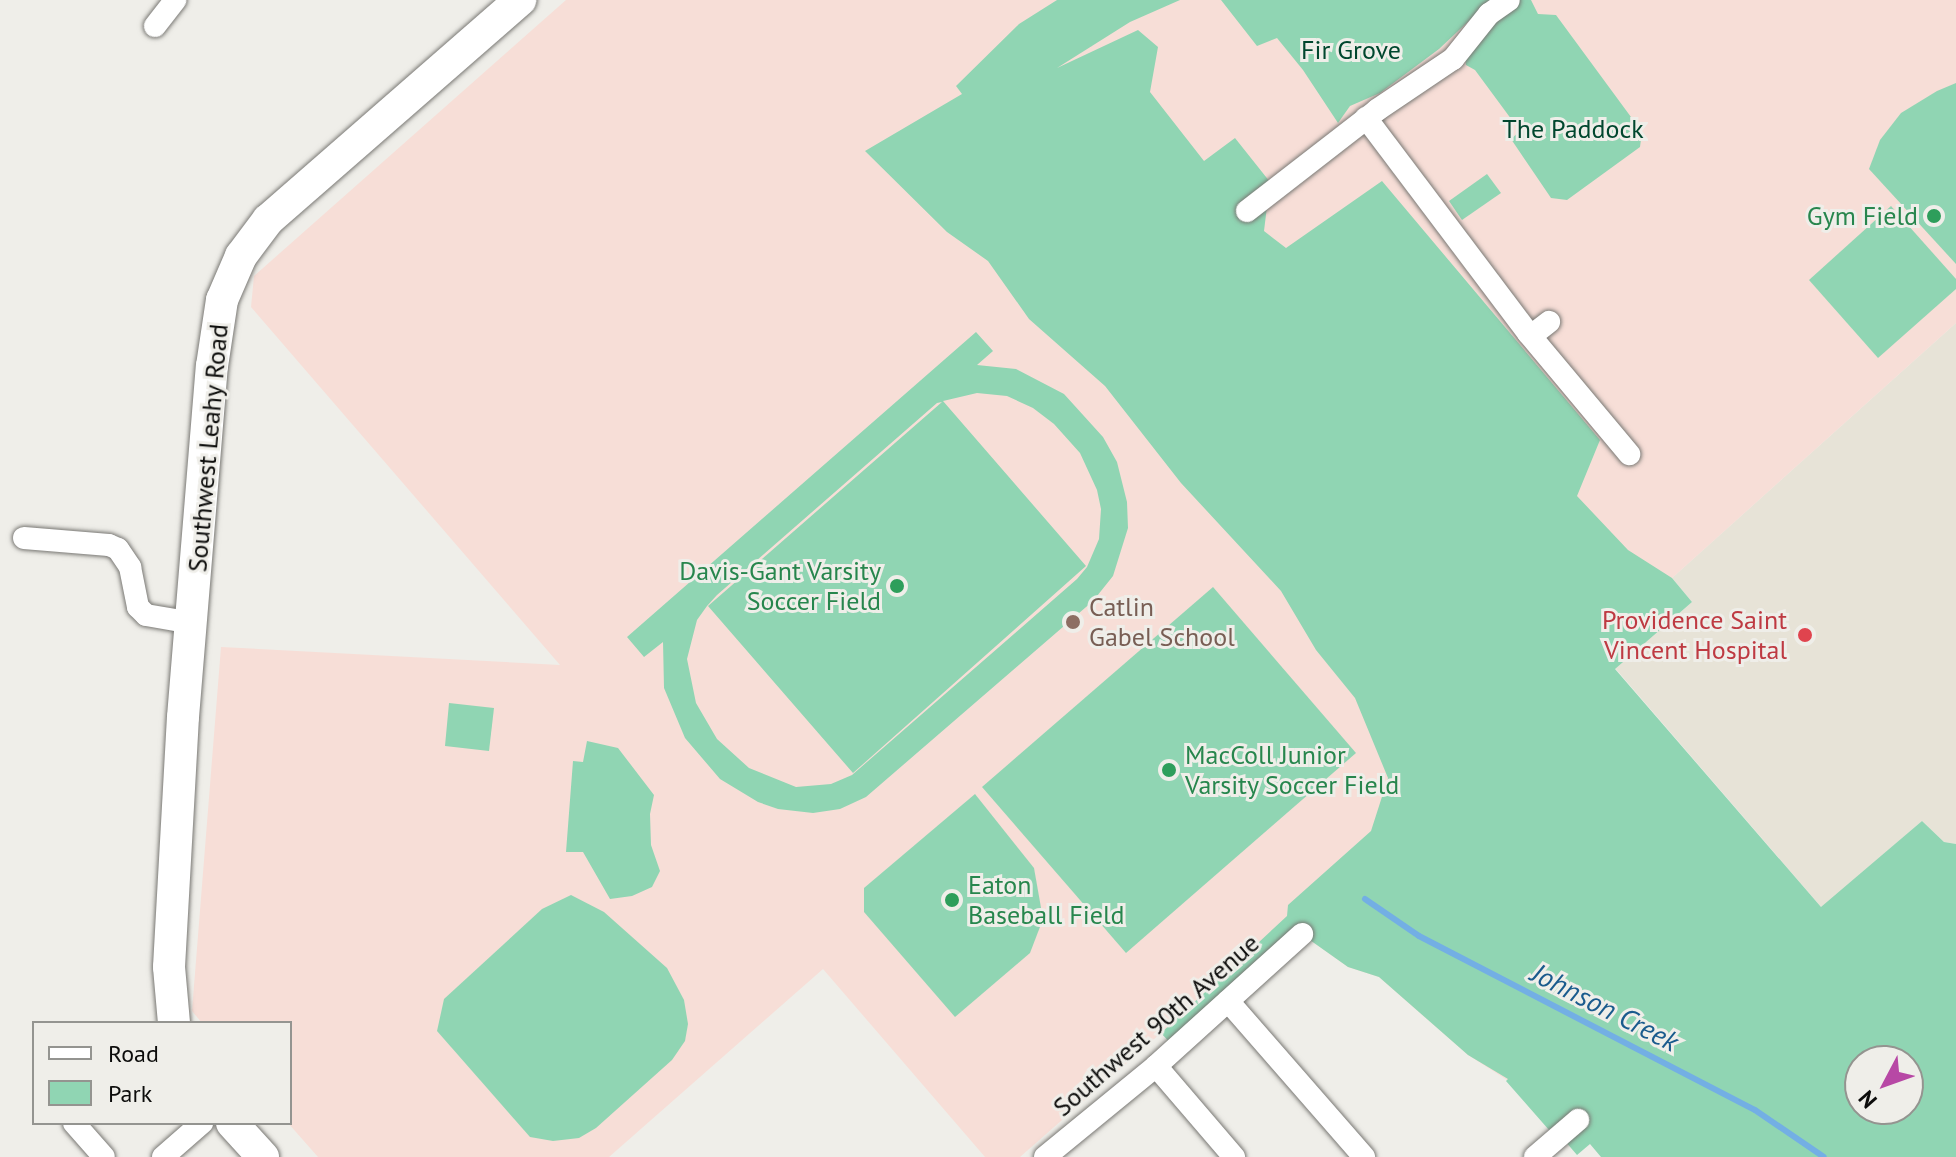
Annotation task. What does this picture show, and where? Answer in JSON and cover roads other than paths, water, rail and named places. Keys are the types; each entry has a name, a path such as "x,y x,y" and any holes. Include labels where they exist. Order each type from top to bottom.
{"street":[{"path":"155,26 175,0"},
{"name":"Southwest Leahy Road","path":"174,1021 169,967 183,717 214,352 222,300 241,256 287,203 520,0"},
{"path":"1247,211 1366,118 1453,59 1489,14 1509,0"},
{"path":"1366,118 1531,336 1629,454"},
{"path":"1531,336 1549,322"},
{"path":"24,538 109,545 118,549 130,567 138,607 146,615 193,623"},
{"name":"Southwest 90th Avenue","path":"1045,1157 1156,1066 1302,934"},
{"path":"1228,1001 1364,1157"},
{"path":"1156,1066 1234,1157"},
{"path":"1535,1157 1578,1120"},
{"path":"76,1125 104,1157"},
{"path":"163,1157 200,1125"},
{"path":"234,1125 263,1157"}],"waterway":[{"name":"Johnson Creek","path":"1365,899 1419,936 1755,1110 1824,1157"}],"place":[{"name":"Gym Field","path":"1934,216"},
{"name":"Davis-Gant Varsity Soccer Field","path":"897,586"},
{"name":"Catlin Gabel School","path":"1073,622"},
{"name":"Providence Saint Vincent Hospital","path":"1805,635"},
{"name":"MacColl Junior Varsity Soccer Field","path":"1169,770"},
{"name":"Eaton Baseball Field","path":"952,900"}],"park label":[{"name":"Fir Grove","path":"1351,50"},
{"name":"The Paddock","path":"1573,129"}]}
